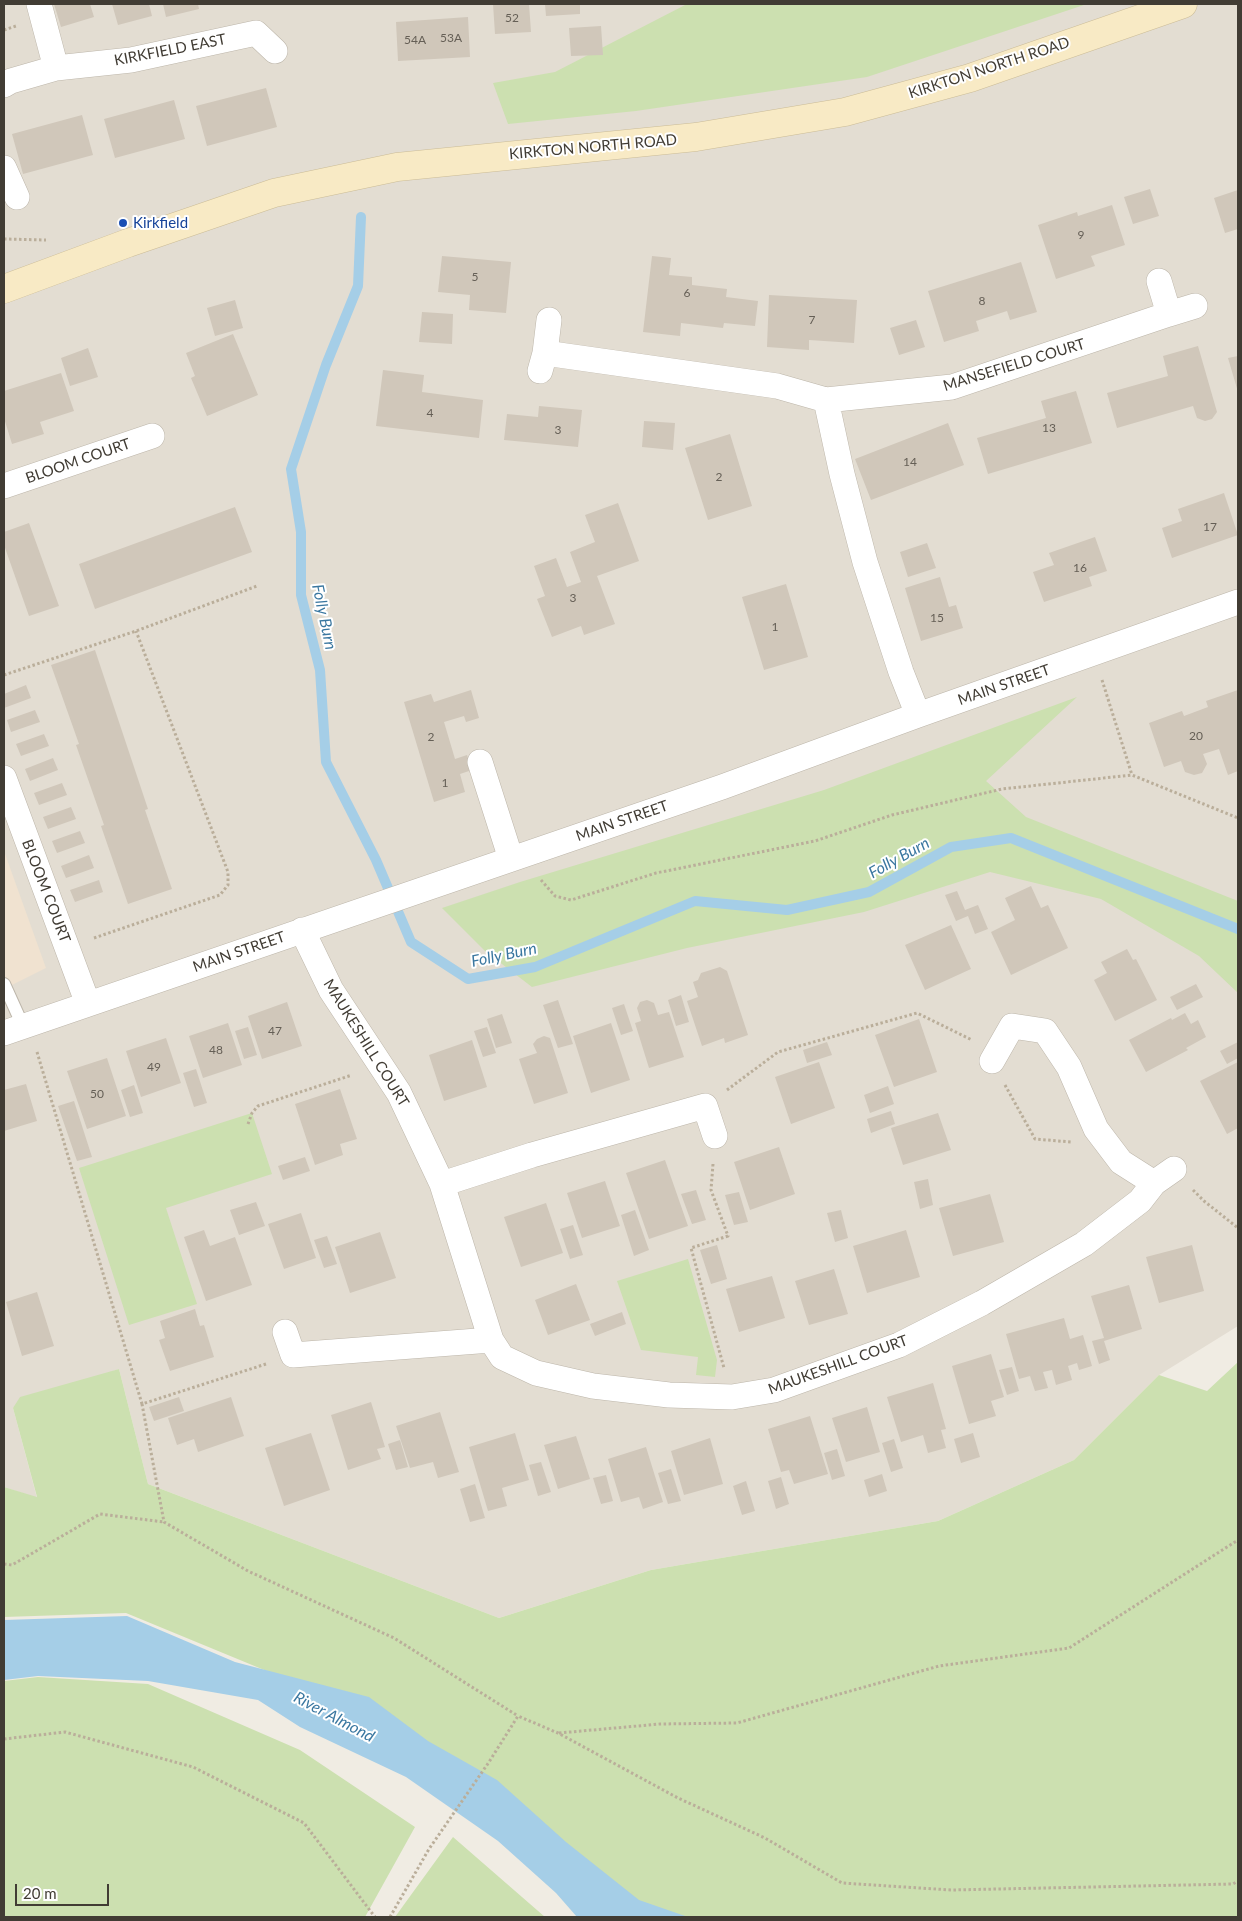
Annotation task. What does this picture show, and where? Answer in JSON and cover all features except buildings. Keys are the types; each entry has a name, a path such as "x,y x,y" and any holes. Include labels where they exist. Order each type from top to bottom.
{"main road":[{"name":"KIRKTON NORTH ROAD","path":"4,289 128,243 274,193 397,167 696,137 845,112 970,78 1183,4"}],"street":[{"path":"39,4 56,68"},
{"name":"KIRKFIELD EAST","path":"4,85 11,81 56,68 131,60 256,33 276,52"},
{"path":"4,168 17,197"},
{"path":"1159,281 1169,314"},
{"name":"MANSEFIELD COURT","path":"549,320 543,362 777,386 826,400 952,387 1195,306"},
{"path":"826,400 842,474 865,562 901,672 918,715"},
{"name":"BLOOM COURT","path":"4,486 152,436"},
{"name":"MAIN STREET","path":"18,1028 722,787 918,715 1238,602"},
{"path":"480,762 519,856"},
{"name":"BLOOM COURT","path":"4,778 88,1004"},
{"name":"MAUKESHILL COURT","path":"302,930 331,990 399,1093 442,1184 491,1340 502,1357 536,1373 593,1386 669,1395 732,1397 774,1390 907,1341 990,1298 1084,1244 1140,1201 1154,1183 1174,1169"},
{"path":"992,1061 1012,1026 1045,1032 1069,1067 1096,1129 1121,1162 1154,1183"},
{"path":"442,1184 532,1155 705,1106 715,1136"},
{"path":"289,1343 491,1340"}],"lane":[{"path":"4,984 18,1028"}],"path":[{"path":"4,676 136,631 257,586"},
{"path":"67,947 220,895 228,885 228,872 136,631"},
{"path":"1093,653 1132,775"},
{"path":"519,856 555,896 571,900 656,873 815,841 892,815 1002,789 1132,775 1238,818"},
{"path":"705,1106 778,1052 917,1013 973,1040 992,1061 1035,1139 1074,1142 1096,1129"},
{"path":"18,1028 142,1404 164,1522"},
{"path":"248,1124 252,1113 258,1106 381,1066"},
{"path":"715,1136 711,1190 728,1236 691,1248 732,1397"},
{"path":"1174,1169 1204,1201 1238,1228"},
{"path":"142,1404 289,1343"},
{"path":"4,1564 12,1565 100,1514 164,1522 248,1571 394,1638 518,1716 558,1733 678,1798 765,1838 842,1883 950,1890 1232,1884 1238,1881"},
{"path":"558,1733 660,1724 737,1723 939,1666 1069,1648 1238,1540"},
{"path":"390,1917 429,1849 518,1716"},
{"path":"4,1739 65,1732 193,1767 304,1824 375,1917"}],"shaded area":[{"path":"4,4 1238,4 1238,1326 1159,1375 1074,1460 938,1521 651,1570 499,1618 148,1484 119,1369 13,1408 37,1498 4,1487"},
{"path":"4,851 46,968 4,989"}],"green space":[{"path":"687,4 1087,4 867,77 636,111 508,124 493,83 555,72"},
{"path":"1077,697 986,781 1026,817 1238,901 1238,993 1199,956 1101,899 990,872 864,912 687,948 532,987 485,951 442,908 520,882 824,790"},
{"path":"252,1113 272,1174 166,1208 197,1304 129,1325 79,1168"},
{"path":"688,1259 717,1360 715,1377 696,1375 698,1357 641,1350 617,1281"},
{"path":"1238,1362 1238,1917 667,1917 475,1810 320,1693 126,1613 4,1617 4,1487 37,1497 13,1408 20,1397 119,1369 148,1484 499,1618 651,1570 938,1521 1074,1460 1159,1375 1207,1391"},
{"path":"38,1677 148,1684 300,1750 415,1827 365,1917 4,1917 4,1681"},
{"path":"453,1837 545,1917 395,1917"}],"water":[{"name":"River Almond","path":"127,1616 235,1662 369,1697 428,1741 497,1780 566,1842 639,1900 688,1917 577,1917 556,1893 498,1841 406,1777 300,1727 258,1700 148,1681 38,1676 4,1680 4,1620"}],"waterway":[{"name":"Folly Burn","path":"361,217 358,286 326,365 291,469 301,532 301,595 320,670 326,762 376,860 411,942 468,979 535,967 695,901 787,910 869,892 951,847 1011,838 1238,929"}],"place":[{"name":"Kirkfield","path":"123,223"}]}
